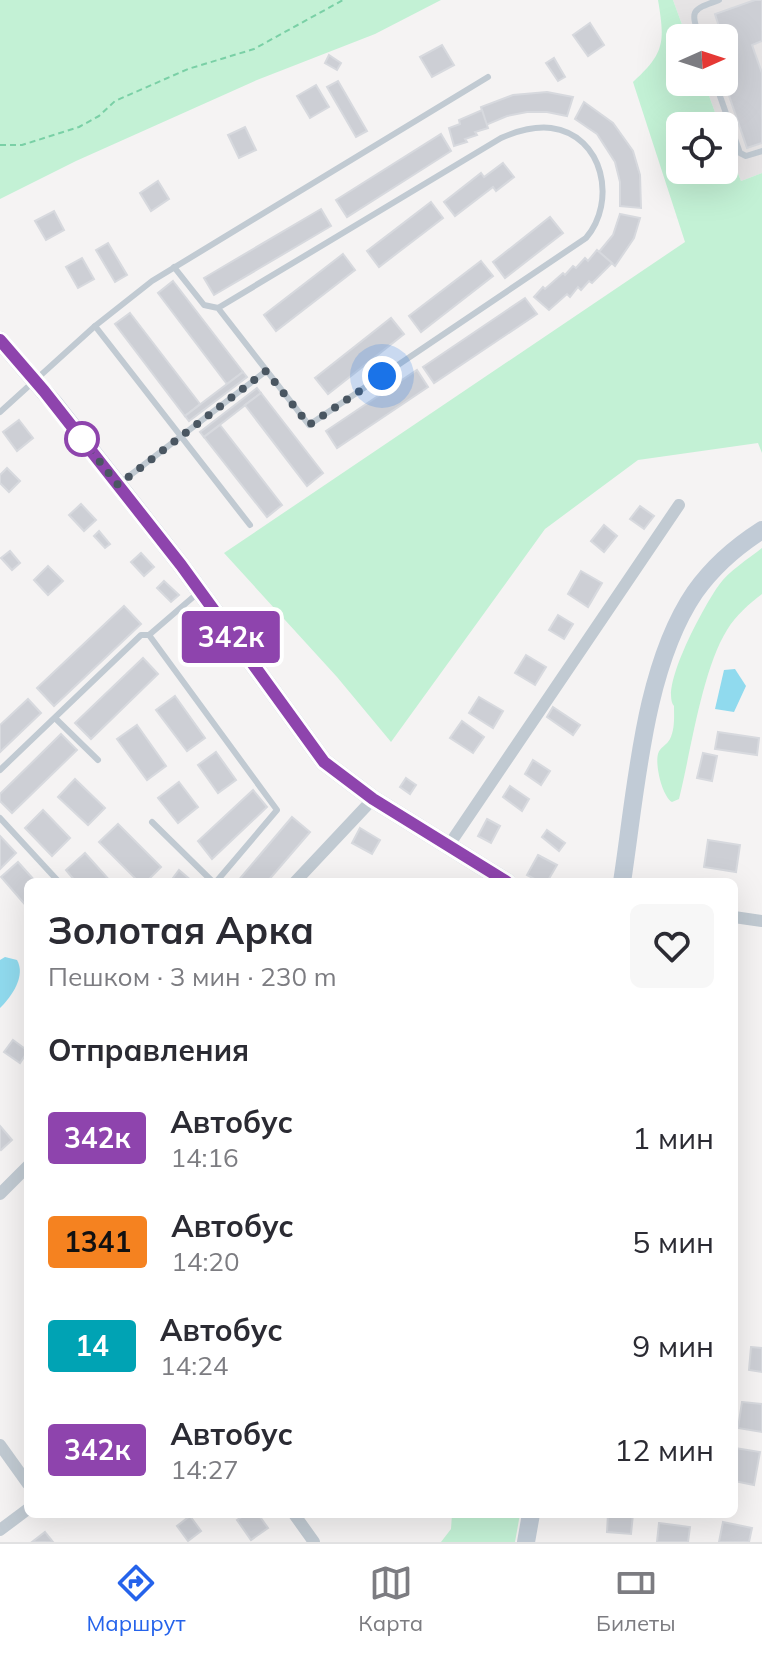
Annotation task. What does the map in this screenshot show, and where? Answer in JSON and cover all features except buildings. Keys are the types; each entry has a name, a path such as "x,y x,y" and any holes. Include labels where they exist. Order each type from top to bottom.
{"street":[{"path":"0,340 118,485 324,762 373,799 449,845 484,875"},
{"path":"449,845 679,505"},
{"path":"623,878 647,722 659,672 679,620 695,592 718,564 762,530"},
{"path":"299,878 373,799"},
{"path":"738,918 762,921"},
{"path":"0,1194 24,1170"},
{"path":"0,1445 24,1478"},
{"path":"0,1530 24,1512"},
{"path":"297,1518 314,1542"},
{"path":"526,1542 530,1518"}],"lane":[{"path":"695,24 693,17 697,8 719,0"},
{"path":"0,412 128,298 488,77"},
{"path":"720,96 740,153 746,156 762,151"},
{"path":"174,267 204,305 218,308 309,425 586,238 595,228 601,213 604,198 600,170 593,155 582,143 560,131 535,128 517,132 488,146 218,308"},
{"path":"95,326 250,525"},
{"path":"118,485 266,371"},
{"path":"0,770 141,635 149,635 199,592"},
{"path":"149,635 277,810 218,878"},
{"path":"55,718 98,760"},
{"path":"0,818 55,878"},
{"path":"152,822 210,878"}],"path":[{"path":"0,145 22,145 79,127 99,116 115,101 188,69 254,49 343,0"}],"shaded area":[{"path":"673,0 762,0 762,173 741,181 738,173 738,112 715,112 709,96 738,96 738,24 682,24"}],"green space":[{"path":"0,0 441,0 375,34 257,80 76,161 0,199"},
{"path":"658,0 673,0 682,24 666,24 666,96 709,96 715,112 666,112 666,184 633,82 657,54 662,26"},
{"path":"738,173 741,181 762,173 762,453 758,443 638,460 545,529 391,742 337,677 224,553 685,242 666,184 738,184"},
{"path":"762,548 762,594 734,619 718,647 704,688 679,799 672,802 662,787 657,759 673,731 674,706 671,696 678,665 704,609 719,585"},
{"path":"452,1518 519,1518 515,1542 441,1542 451,1529"}],"water":[{"path":"735,669 746,686 734,712 715,709 724,670"},
{"path":"5,957 17,960 20,973 13,992 0,1008 0,960"}],"bus line":[{"name":"342к","path":"0,340 181,565 324,762 337,775 373,799 501,878"}],"route":[{"path":"82,439 118,485 266,371 309,425 382,376"}]}
